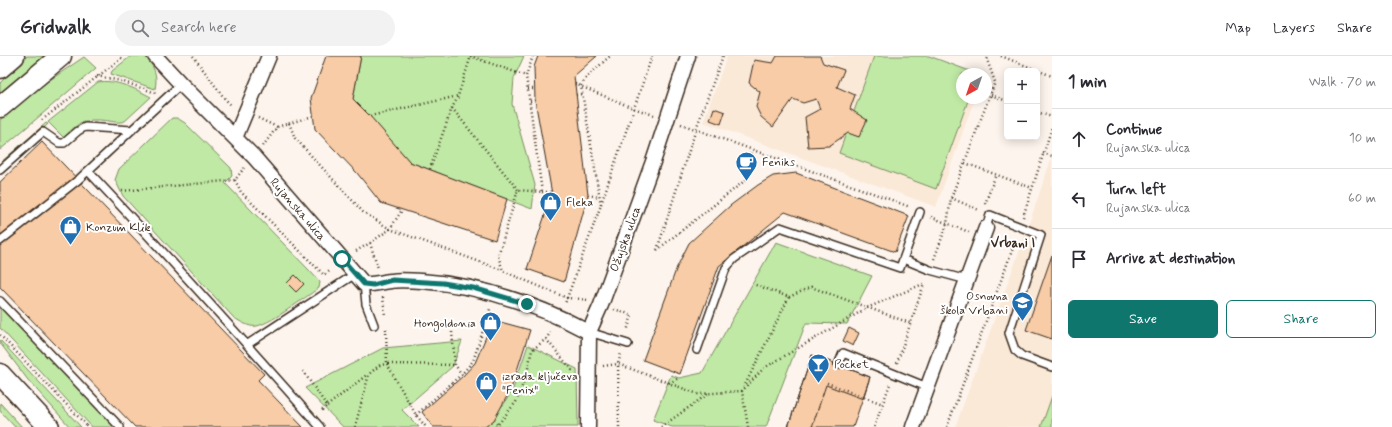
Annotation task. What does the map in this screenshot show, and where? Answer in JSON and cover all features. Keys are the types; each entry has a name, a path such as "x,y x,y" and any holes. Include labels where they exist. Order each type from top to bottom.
{"street":[{"path":"0,64 6,56"},
{"path":"0,68 14,56"},
{"path":"0,107 61,56"},
{"name":"Rujanska ulica","path":"155,56 254,157 360,279"},
{"path":"235,138 269,56"},
{"name":"Ožujska ulica","path":"588,427 590,332 604,298 654,159 688,56"},
{"path":"913,427 984,233"},
{"path":"360,279 373,285 392,280 443,283 473,288 527,304 561,317 590,332"},
{"path":"0,374 49,427"}],"lane":[{"path":"0,241 88,171 181,84"},
{"path":"0,170 43,132 59,143 64,143 85,127 132,130"},
{"path":"88,171 248,344 320,427"},
{"path":"697,350 726,268 734,259 780,227 900,268 920,212"},
{"path":"984,233 990,215 1041,235 1009,333 1015,350 1022,356 1052,367"},
{"path":"908,261 930,270 966,280"},
{"path":"248,344 360,279 366,304 374,325"},
{"path":"0,301 120,427"},
{"path":"590,332 628,344"},
{"path":"838,364 843,353 927,388"}],"path":[{"path":"41,122 124,56"},
{"path":"193,56 228,104 278,127"},
{"path":"430,169 452,108 458,96 471,56 526,76"},
{"path":"533,56 526,76 542,192"},
{"path":"601,205 581,86 586,78 610,56"},
{"path":"494,420 497,426 516,402 527,373 532,350 546,339 561,317 652,56"},
{"path":"722,56 696,129 657,250 748,179 752,150"},
{"path":"989,56 987,60 990,68"},
{"path":"1001,56 1052,76"},
{"path":"992,74 995,82 992,92"},
{"path":"97,76 130,83 155,92 165,99"},
{"path":"575,84 633,108 696,129 889,199 947,224 984,233 1013,248"},
{"path":"528,89 535,89"},
{"path":"576,95 582,94"},
{"path":"992,95 1004,100"},
{"path":"370,116 458,96"},
{"path":"530,101 535,100"},
{"path":"874,427 894,374 923,284 930,270 947,224 951,198 988,104"},
{"path":"452,108 518,190 551,192"},
{"path":"1040,113 1052,117"},
{"path":"108,193 235,180 278,127 313,116"},
{"path":"288,123 295,138 363,212 390,229 503,270 567,298"},
{"path":"947,427 1013,248 1052,127"},
{"path":"1043,154 1052,156"},
{"path":"965,163 1032,188"},
{"path":"951,198 983,212 996,174"},
{"path":"503,270 498,256 518,190"},
{"path":"588,195 599,196"},
{"path":"390,229 402,210"},
{"path":"370,243 383,282 385,318"},
{"path":"753,284 789,297"},
{"path":"619,427 618,364 698,394 742,391 764,368 867,308 923,284"},
{"path":"748,427 742,391 789,297 811,287 910,323"},
{"path":"416,415 462,375 473,361 494,294"},
{"path":"385,326 387,364 416,415 426,427"},
{"path":"452,332 455,365 462,375"},
{"path":"0,335 88,427"},
{"path":"312,418 380,365 455,365"},
{"path":"303,371 327,406"},
{"path":"355,427 369,374"},
{"path":"668,383 679,378"},
{"path":"827,383 883,404"},
{"path":"661,427 710,394"}],"shaded area":[{"path":"727,56 926,56 956,71 956,104 973,104 936,207 703,122"},
{"name":"Osnovna škola Vrbani","path":"1052,156 1052,427 955,427 1023,241"}],"green space":[{"path":"27,56 45,56 0,94 0,83"},
{"path":"131,56 144,56 153,67 156,79 155,89 111,74 112,71"},
{"path":"361,56 524,56 514,78 512,104 535,185 532,209 410,162 353,99"},
{"path":"874,56 929,56 962,68 956,68 956,104 967,104 936,189 839,153"},
{"path":"84,57 96,68 0,150 0,120 29,94"},
{"path":"105,81 118,83 151,97 125,121 117,122 94,120 83,122 74,128 64,138 48,122 98,82"},
{"path":"172,118 177,118 185,123 231,168 232,176 225,183 320,282 319,288 280,315 264,324 251,326 234,318 123,196 115,180 119,169"},
{"path":"46,123 48,124 0,171 0,163"},
{"path":"776,242 872,276 847,324 806,323 766,427 672,427 653,420 671,375 679,378 702,373"},
{"path":"0,305 118,427 92,427 0,328"},
{"path":"0,340 81,427 70,427 28,380 0,343"},
{"path":"462,341 453,366 402,410 419,427 343,427 305,388 383,348"},
{"path":"528,345 577,369 578,427 477,427 504,404 513,389"},
{"path":"1052,396 1052,427 1041,427"},
{"path":"0,403 22,427 15,427 0,411"}],"building":[{"path":"326,56 361,56 353,99 370,116 410,162 507,199 495,240 381,203 357,173 315,129 311,98"},
{"path":"538,56 597,56 574,76 588,195 564,282 527,269 552,194 535,100 534,67"},
{"path":"777,56 820,56 823,63 844,70 837,87 855,95 850,109 867,120 859,137 848,133 829,146 808,147 805,117 820,109 816,99 803,103 793,99 773,127 761,117 756,107 760,92 749,83 754,60 773,63"},
{"path":"714,108 725,112 721,124 710,120"},
{"name":"Konzum Klik","path":"42,142 264,374 258,380 303,427 135,427 0,287 0,182"},
{"path":"796,173 909,216 895,252 785,212 719,266 680,374 643,360 677,267 689,243 731,205 758,185 773,176"},
{"path":"1052,255 1052,339 1026,330"},
{"path":"295,275 304,284 296,292 287,283"},
{"path":"493,320 530,330 511,389 494,420 485,427 433,427 422,412 463,376 475,363"},
{"path":"849,328 859,333 853,346 843,341"},
{"path":"812,355 870,377 853,427 788,427"},
{"path":"812,355 870,377 863,399 826,385 812,427 788,427"}],"place":[{"name":"Feniks","path":"746,182"},
{"name":"Fleka","path":"551,222"},
{"name":"Konzum Klik","path":"71,246"},
{"name":"Osnovna škola Vrbani","path":"1023,322"},
{"name":"Hongoldonia","path":"491,342"},
{"name":"Pocket","path":"819,384"},
{"name":"izrada ključeva \"Fenix\"","path":"486,402"}],"district":[{"name":"Vrbani I","path":"1013,242"}],"route":[{"path":"342,259 364,284 373,285 392,280 443,283 473,288 527,304"}]}
